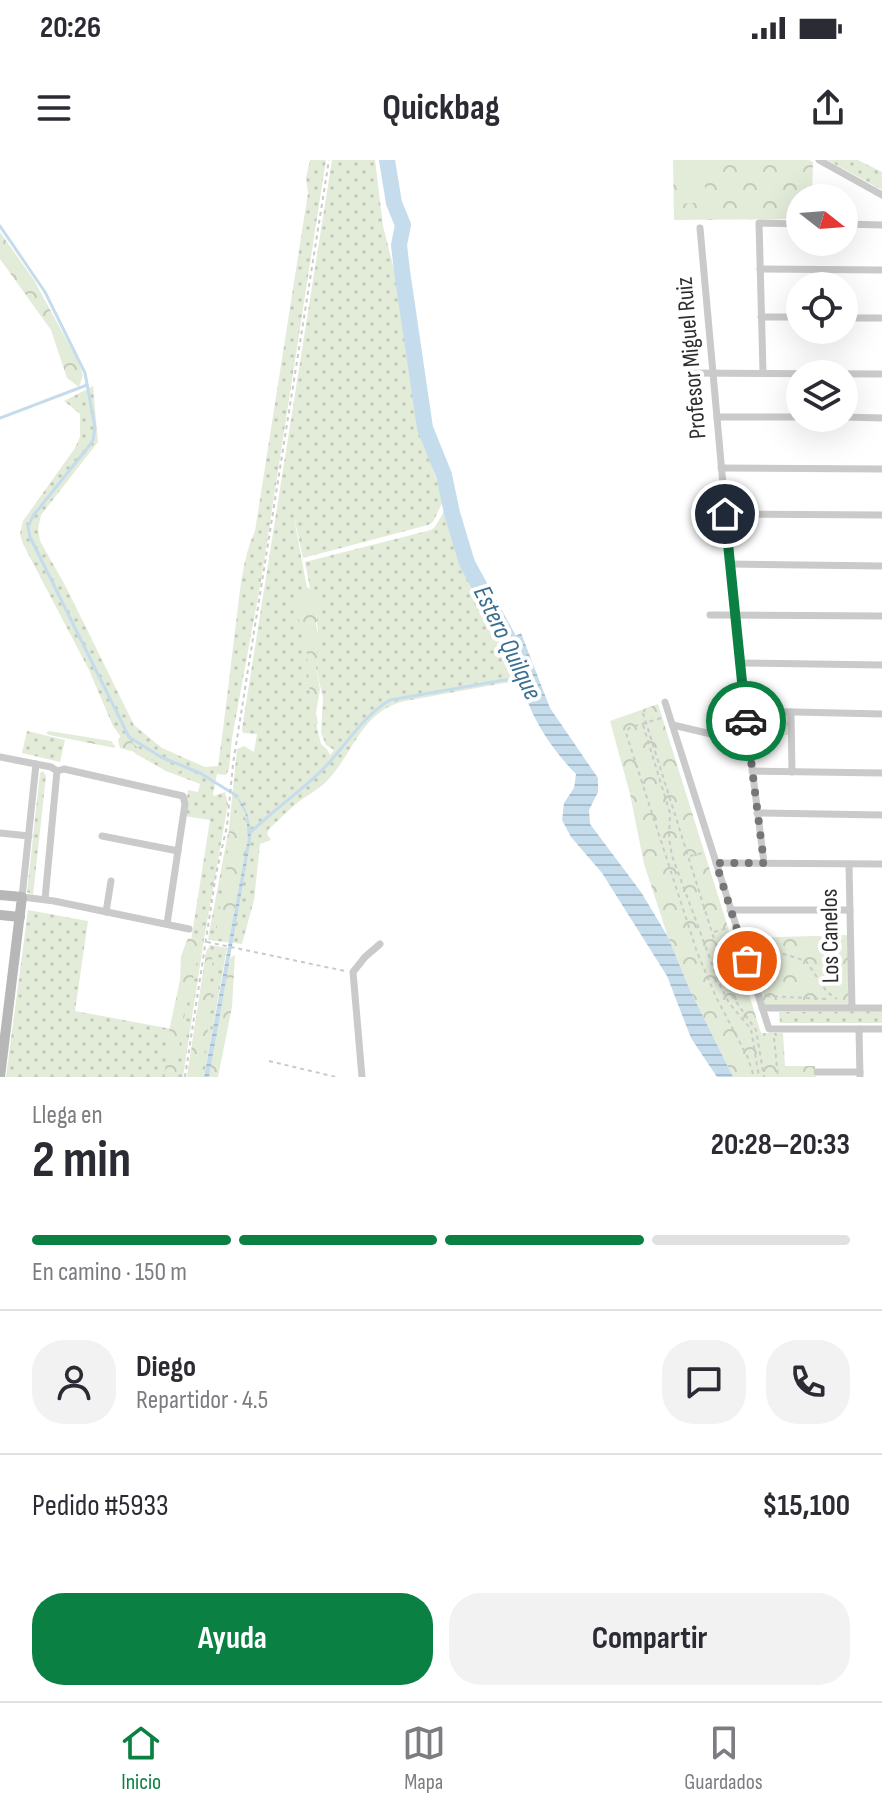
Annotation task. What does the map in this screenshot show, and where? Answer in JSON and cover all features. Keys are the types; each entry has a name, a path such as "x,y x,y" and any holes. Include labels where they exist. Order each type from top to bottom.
{"street":[{"path":"819,160 882,195"},
{"path":"763,372 759,223 786,224"},
{"path":"858,224 882,225"},
{"name":"Profesor Miguel Ruiz","path":"700,228 734,614 764,863"},
{"path":"760,269 882,270"},
{"path":"761,317 786,317"},
{"path":"858,318 882,318"},
{"path":"688,373 882,374"},
{"path":"717,417 786,417"},
{"path":"858,417 882,418"},
{"path":"721,468 882,469"},
{"path":"725,514 882,515"},
{"path":"730,564 882,566"},
{"path":"710,615 882,616"},
{"path":"739,663 882,665"},
{"path":"665,702 769,1029 882,1029"},
{"path":"745,711 882,714"},
{"path":"791,712 792,772"},
{"path":"673,725 749,743"},
{"path":"0,757 181,795 185,804 167,924"},
{"path":"0,1077 5,996 20,917 36,764"},
{"path":"45,899 57,771"},
{"path":"752,771 882,773"},
{"path":"757,813 882,815"},
{"path":"0,833 29,836"},
{"path":"102,836 178,851"},
{"path":"716,863 882,864"},
{"name":"Los Canelos","path":"849,864 852,1008"},
{"path":"106,912 111,881"},
{"path":"0,895 45,899 189,929"},
{"path":"730,910 850,910"},
{"path":"0,915 20,917"},
{"path":"362,1077 353,972 380,944"},
{"path":"762,1008 882,1008"},
{"path":"817,1072 860,1074 859,1029"}],"path":[{"path":"185,1077 329,160"},
{"path":"643,713 670,813 672,856 719,983 729,1003 751,1029 762,1077"},
{"path":"669,715 629,728 626,733 697,952 748,1058 754,1077"},
{"path":"644,723 732,996 756,1030 762,1077"},
{"path":"688,857 712,850"},
{"path":"712,933 735,925"},
{"path":"751,954 748,941 768,951 806,961 827,992 838,999"},
{"path":"205,942 353,972"},
{"path":"761,993 765,996 843,1000"},
{"path":"269,1061 336,1077"}],"green space":[{"path":"310,160 326,160 229,769 226,775 217,774 213,794 225,792 228,804 183,1077 6,1077 28,910 88,921 75,1011 177,1030 210,820 184,816 188,790 198,792 200,784 166,771 136,754 113,726 89,670 23,544 20,534 23,521 80,437 80,414 64,401 93,386 98,442 41,515 38,529 40,541 134,725 162,748 205,767 218,766 242,576 255,531 308,193 306,178"},
{"path":"332,160 375,160 383,226 402,301 421,429 443,501 433,522 428,525 303,558 293,512 309,599 312,707 321,744 330,755 334,750 326,745 321,733 323,698 316,668 318,629 305,562 431,530 446,508 464,565 497,622 521,680 405,701 378,714 368,723 336,771 285,813 269,829 267,834 271,840 260,844 254,900 242,944 208,940 229,828 237,749 244,746 254,752 257,734 243,733 242,729"},
{"path":"673,160 813,162 812,184 786,184 786,219 674,220"},
{"path":"703,160 706,202 680,204 677,162"},
{"path":"827,160 858,160 882,172 882,190"},
{"path":"0,232 34,280 78,361 83,375 79,387 67,378 51,330 0,259"},
{"path":"308,587 318,596 320,605 316,624 319,638 316,668 320,689 316,713 318,724 315,727 306,645 297,607 299,594"},
{"path":"658,704 761,1033 783,1033 785,1066 815,1066 816,1077 733,1077 689,988 644,864 630,794 610,721"},
{"path":"745,711 791,712 791,735 748,735"},
{"path":"27,731 65,740 60,762 22,753"},
{"path":"46,733 111,741 115,748 49,735"},
{"path":"122,734 138,748 181,769 180,772 120,748 118,740"},
{"path":"43,771 46,776 33,895 27,892 40,773"},
{"path":"242,805 249,839 230,935 226,940 218,938 215,933 227,871 230,828"},
{"path":"851,935 852,1008 762,1008 740,938"},
{"path":"188,938 198,941 199,953 181,1031 176,1076 165,1077 166,1045 180,980 181,956"},
{"path":"210,945 227,948 204,1077 187,1077 206,952"},
{"path":"209,953 213,960 209,983 212,1001 201,1077 187,1077 206,956"},
{"path":"235,955 232,1007 218,1077 209,1077 227,968"},
{"path":"882,1011 882,1023 780,1023 779,1012"}],"water":[{"path":"521,633 550,708 598,778 598,792 589,810 590,824 641,892 668,937 689,988 733,1077 717,1077 691,1038 667,976 602,873 571,837 562,820 564,803 574,788 576,774 548,740 527,700 506,641"},
{"path":"236,796 248,815 251,838 209,1077 204,1077 248,838 246,815"}],"waterway":[{"name":"Estero Quilque","path":"387,160 394,203 403,225 399,245 425,428 444,475 467,563 519,658"},
{"path":"0,226 45,292 85,373 95,428 89,446 33,516 28,527 30,537 129,737 161,757 200,773 237,796"},
{"path":"0,418 87,385"},
{"path":"250,833 316,776 363,723 390,700 521,677"}],"way so far":[{"path":"746,721 764,863 716,863 747,961"}],"route":[{"path":"725,514 746,721"}]}
